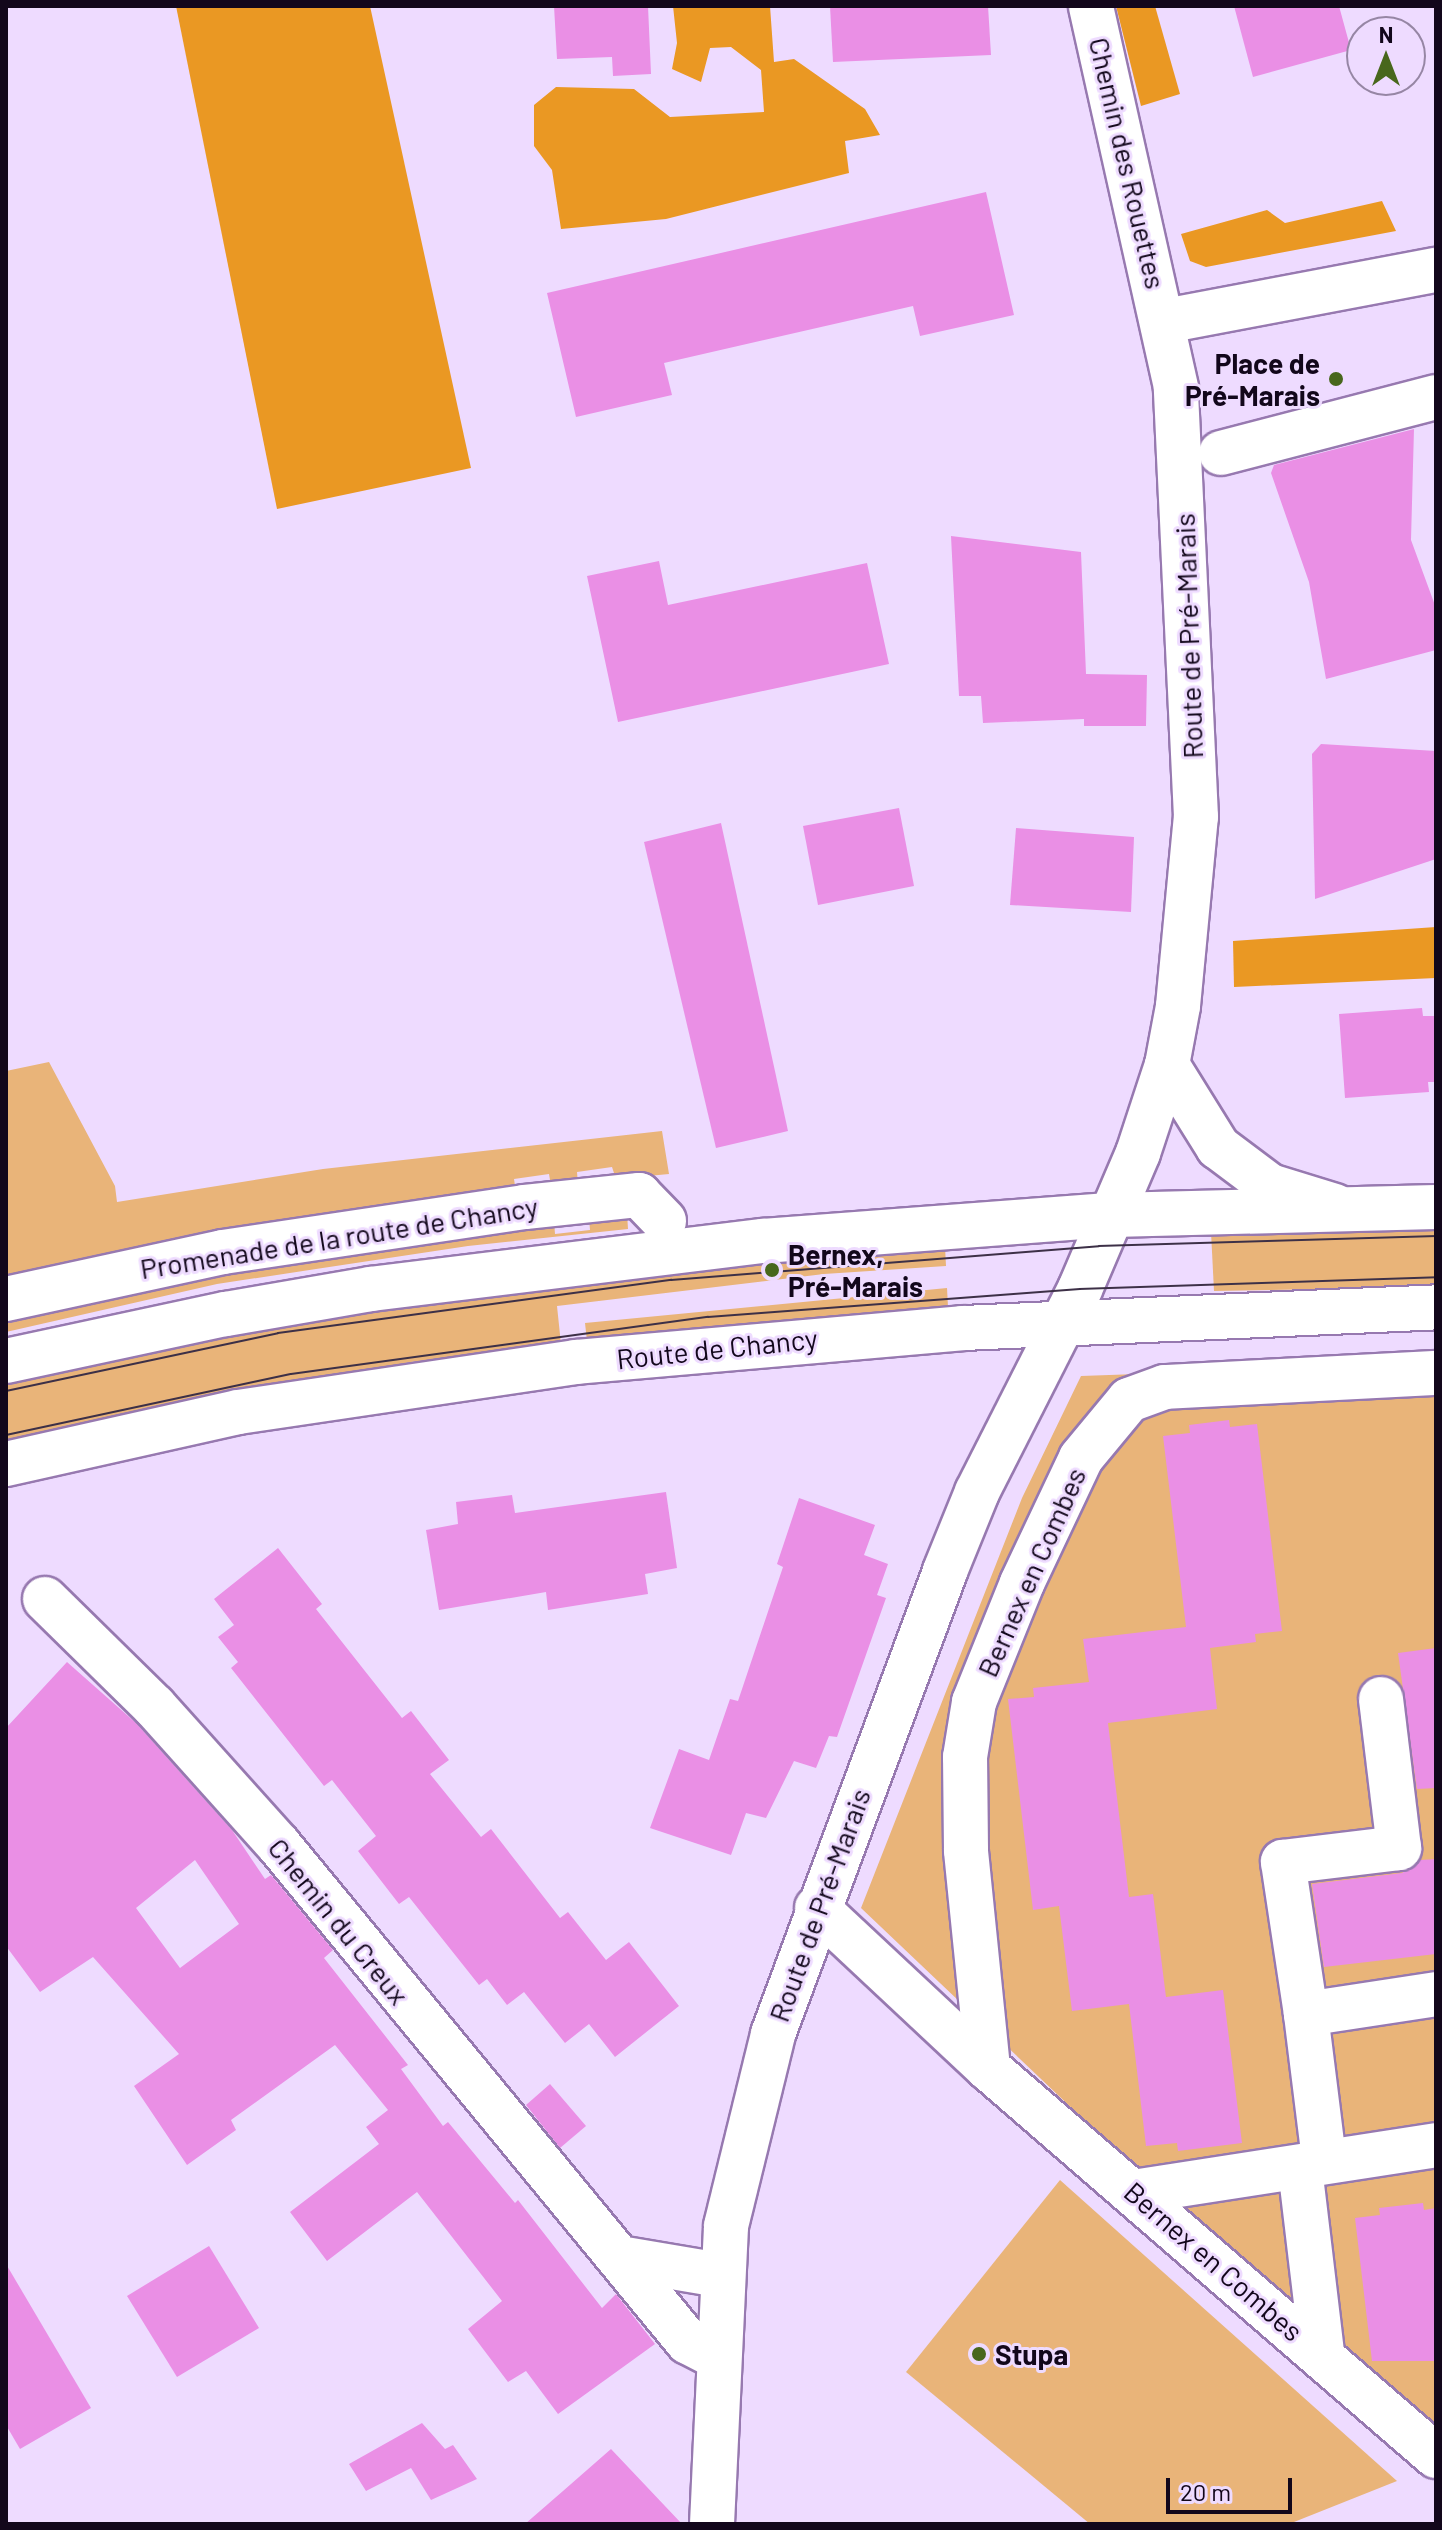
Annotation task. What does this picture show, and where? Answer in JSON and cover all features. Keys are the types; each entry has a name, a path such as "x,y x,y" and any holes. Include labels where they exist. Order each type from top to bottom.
{"street":[{"name":"Chemin des Rouettes","path":"1091,6 1165,321"},
{"path":"1165,321 1436,270"},
{"name":"Route de Pré-Marais","path":"712,2524 720,2275 751,2108 817,1908 977,1492 1064,1321 1112,1215 1167,1065 1186,943 1196,817 1182,457 1165,321"},
{"path":"1221,453 1255,448 1436,397"},
{"path":"1167,1065 1218,1147 1270,1186 1342,1208"},
{"name":"Promenade de la route de Chancy","path":"6,1299 223,1252 525,1207 639,1195 664,1221"},
{"path":"6,1361 240,1311 550,1265 763,1241 1112,1215 1436,1207"},
{"name":"Route de Chancy","path":"6,1464 238,1412 409,1384 761,1342 1064,1321 1436,1307"},
{"name":"Bernex en Combes","path":"988,2068 966,1850 965,1757 974,1702 1022,1583 1081,1458 1129,1400 1165,1387 1436,1373"},
{"name":"Chemin du Creux","path":"45,1599 154,1706 278,1844 688,2342 716,2356"},
{"path":"1322,2352 1306,2014 1283,1862 1399,1848 1381,1699"},
{"name":"Bernex en Combes","path":"817,1908 988,2068 1322,2352 1436,2456"},
{"path":"1306,2014 1436,1994"},
{"path":"1134,2192 1436,2145"},
{"path":"619,2258 720,2275"}],"shaded area":[{"path":"176,6 370,6 471,468 277,509"},
{"path":"673,6 770,6 774,62 794,59 865,109 880,135 845,141 849,173 666,219 561,229 552,170 534,146 534,105 556,87 634,89 670,117 764,112 761,70 731,47 710,48 701,82 672,69 677,43"},
{"path":"1116,6 1155,6 1180,94 1141,106"},
{"path":"1382,201 1396,231 1206,267 1190,261 1181,234 1267,210 1285,223"},
{"path":"1436,927 1436,978 1234,987 1233,941"},
{"path":"49,1062 115,1186 117,1202 323,1169 662,1131 669,1174 616,1179 612,1167 577,1172 578,1184 551,1186 549,1174 514,1179 516,1192 6,1282 6,1071"},
{"path":"627,1213 628,1229 468,1246 217,1284 6,1332 6,1316 115,1290 554,1221 555,1234 590,1230 589,1218"},
{"path":"1436,1227 1436,1287 1214,1291 1211,1232"},
{"path":"945,1246 946,1266 824,1274 557,1306 561,1344 411,1362 213,1396 6,1444 6,1381 317,1317 688,1269"},
{"path":"947,1288 948,1307 587,1341 585,1323"},
{"path":"1436,1356 1436,2432 1118,2152 861,1908 1022,1498 1081,1376 1277,1369 1277,1357"},
{"path":"1060,2180 1397,2481 1289,2524 1090,2524 906,2372"}],"building":[{"path":"554,6 648,6 651,74 613,76 612,57 557,59"},
{"path":"830,6 988,6 991,55 833,62"},
{"path":"1234,6 1339,6 1346,32 1346,51 1253,77"},
{"path":"986,192 1014,315 920,336 913,306 664,363 672,395 576,417 547,293"},
{"path":"1414,429 1411,540 1436,608 1436,650 1326,679 1309,582 1271,473 1274,465"},
{"path":"951,536 1081,552 1086,674 1147,675 1146,726 1084,726 1084,719 983,723 981,696 959,696"},
{"path":"659,561 668,605 867,563 889,664 618,722 587,576"},
{"path":"1321,744 1436,751 1436,859 1315,899 1312,754"},
{"path":"899,808 914,886 818,905 803,826"},
{"path":"721,823 788,1131 716,1148 644,842"},
{"path":"1016,828 1134,837 1131,912 1010,905"},
{"path":"1422,1008 1423,1016 1436,1016 1436,1082 1428,1082 1429,1092 1345,1098 1339,1014"},
{"path":"1229,1420 1230,1427 1257,1424 1282,1631 1255,1634 1256,1642 1210,1648 1217,1709 1108,1723 1129,1897 1153,1894 1166,1997 1223,1990 1242,2143 1178,2151 1177,2143 1146,2146 1129,2004 1072,2011 1059,1906 1033,1910 1008,1699 1034,1697 1033,1688 1089,1682 1083,1639 1186,1627 1163,1436 1190,1433 1189,1425"},
{"path":"666,1492 677,1568 645,1574 648,1594 548,1610 546,1592 439,1610 426,1530 458,1524 456,1502 512,1495 515,1513"},
{"path":"799,1498 875,1525 864,1555 888,1564 877,1595 886,1598 837,1737 829,1736 816,1768 794,1761 766,1818 746,1813 731,1855 650,1828 679,1749 709,1760 730,1699 738,1701 783,1567 777,1564"},
{"path":"278,1548 322,1604 316,1609 402,1718 411,1711 449,1760 430,1774 481,1837 491,1829 560,1918 568,1912 606,1960 629,1942 679,2006 615,2057 589,2024 565,2043 524,1992 507,2005 487,1979 479,1985 409,1897 399,1904 358,1851 376,1836 332,1780 324,1786 231,1668 238,1662 218,1637 234,1625 214,1599"},
{"path":"1436,1648 1436,1788 1417,1789 1398,1653"},
{"path":"67,1662 136,1723 232,1830 265,1879 271,1875 333,1950 324,1958 408,2065 401,2069 443,2126 448,2122 515,2203 518,2200 602,2308 616,2294 655,2344 558,2414 526,2371 508,2382 468,2329 502,2301 417,2192 327,2261 290,2212 379,2144 366,2127 388,2110 335,2045 231,2120 236,2130 187,2165 134,2086 179,2054 93,1957 40,1992 6,1946 6,1728","holes":["195,1860 239,1924 180,1968 136,1908"]},
{"path":"1436,1859 1436,1954 1324,1967 1312,1884 1402,1873 1420,1860"},
{"path":"550,2084 586,2126 560,2148 526,2105"},
{"path":"1423,2203 1424,2210 1436,2208 1436,2361 1372,2361 1355,2218 1380,2215 1379,2208"},
{"path":"209,2246 259,2328 177,2377 127,2296"},
{"path":"6,2264 91,2408 20,2449 6,2425"},
{"path":"422,2423 445,2449 453,2445 477,2479 431,2500 411,2468 366,2491 349,2464"},
{"path":"611,2449 682,2524 525,2524 563,2491"}],"tram line":[{"path":"6,1391 278,1333 671,1280 1099,1246 1436,1236"},
{"path":"6,1435 291,1374 708,1317 1080,1289 1436,1277"}],"place":[{"name":"Place de Pré-Marais","path":"1336,379"},
{"name":"Bernex, Pré-Marais","path":"772,1270"},
{"name":"Stupa","path":"979,2354"}]}
